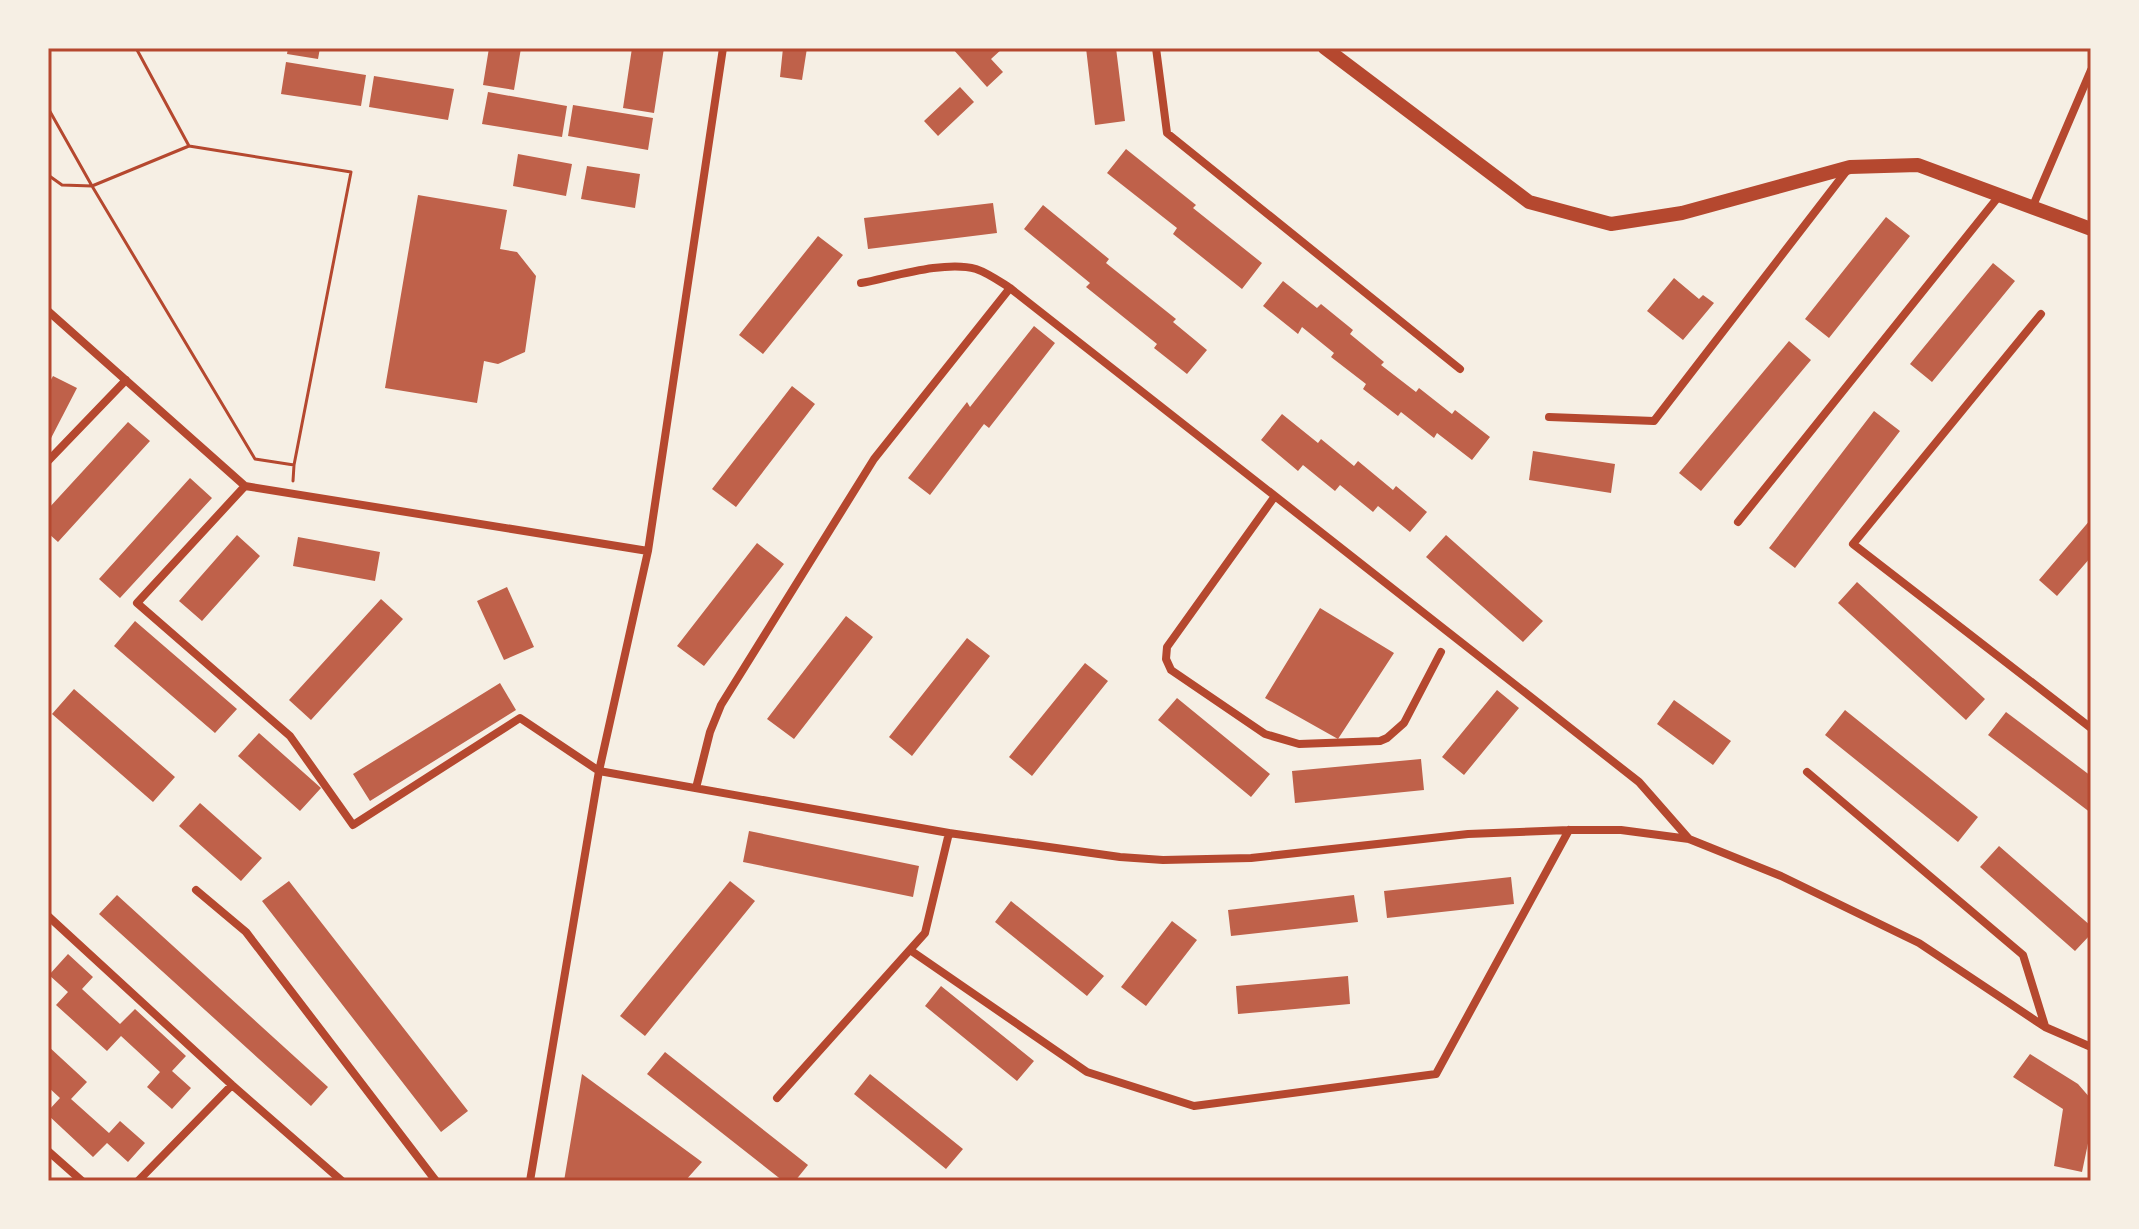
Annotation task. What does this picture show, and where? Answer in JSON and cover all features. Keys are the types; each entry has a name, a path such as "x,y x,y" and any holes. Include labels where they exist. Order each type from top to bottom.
{"main road":[{"path":"1325,48 1529,202 1611,224 1682,213 1850,167 1918,165 2091,229"}],"street":[{"path":"530,1181 599,771 648,551 723,48"},
{"path":"1156,48 1167,133 1460,369"},
{"path":"2032,208 2091,70"},
{"path":"1549,417 1654,421 1850,167"},
{"path":"1738,522 1999,196"},
{"path":"861,283 956,267 978,270 1010,288 1639,782 1689,839"},
{"path":"696,788 710,732 721,705 848,498 889,439 1010,288"},
{"path":"48,311 245,486 648,551"},
{"path":"2041,314 1853,544 2091,728"},
{"path":"48,461 126,380"},
{"path":"245,486 137,603 290,736 353,825 520,718 599,771 949,833 1120,857 1208,860 1295,854 1468,834 1621,830 1689,839 1781,876 1919,943 2045,1027 2091,1047"},
{"path":"1275,496 1167,647 1166,659 1171,670 1276,739 1299,744 1380,741 1394,735 1404,723 1441,652"},
{"path":"1807,772 2023,955 2045,1027"},
{"path":"910,950 1087,1072 1194,1106 1436,1074 1569,830"},
{"path":"777,1098 925,933 949,833"},
{"path":"196,890 246,932 436,1181"},
{"path":"50,920 342,1181"},
{"path":"138,1181 232,1085"},
{"path":"48,1151 82,1181"}],"path":[{"path":"136,48 189,146"},
{"path":"48,108 92,186 255,459 294,465 351,172 189,146 92,186 62,185 48,175"}],"building":[{"path":"288,48 320,48 318,59 287,54"},
{"path":"489,48 521,48 514,90 483,85"},
{"path":"632,48 664,48 654,113 623,108"},
{"path":"783,48 807,48 802,80 780,77"},
{"path":"952,48 1003,48 991,59 1003,72 987,87"},
{"path":"1086,48 1116,48 1125,121 1095,125"},
{"path":"286,62 366,75 361,106 281,94"},
{"path":"374,76 454,89 448,120 369,107"},
{"path":"960,87 974,102 938,136 924,121"},
{"path":"488,92 567,106 562,137 482,124"},
{"path":"573,105 653,118 648,150 568,136"},
{"path":"1126,149 1262,263 1242,289 1173,234 1177,228 1107,173"},
{"path":"518,154 572,164 566,196 513,186"},
{"path":"587,166 640,174 635,208 581,199"},
{"path":"418,195 507,210 500,249 517,252 536,276 525,352 498,364 484,361 477,403 385,388"},
{"path":"993,203 997,233 868,249 864,218"},
{"path":"1043,205 1109,259 1106,263 1176,319 1173,322 1207,350 1187,374 1154,348 1157,344 1086,287 1090,283 1024,229"},
{"path":"1886,217 1910,236 1829,338 1805,319"},
{"path":"818,236 843,255 763,354 739,335"},
{"path":"1993,263 2015,281 1932,382 1910,364"},
{"path":"1674,278 1699,299 1703,295 1714,303 1683,340 1647,311"},
{"path":"1283,281 1317,308 1321,304 1353,330 1350,334 1384,362 1381,365 1416,392 1419,388 1452,414 1455,410 1490,437 1472,460 1437,433 1434,438 1401,412 1398,416 1363,389 1366,384 1331,357 1334,353 1302,327 1298,334 1263,306"},
{"path":"1034,326 1055,343 989,428 984,424 930,495 908,478 967,402 970,407"},
{"path":"1789,341 1811,360 1701,491 1679,473"},
{"path":"53,376 77,388 48,444 48,385"},
{"path":"792,386 815,404 736,507 712,489"},
{"path":"1874,411 1900,431 1795,568 1769,548"},
{"path":"1282,414 1318,443 1321,439 1354,466 1358,461 1393,490 1396,486 1427,512 1410,532 1378,506 1373,512 1340,485 1335,491 1303,465 1298,471 1261,440"},
{"path":"128,422 150,441 58,542 48,533 48,509"},
{"path":"1533,451 1615,464 1611,493 1529,480"},
{"path":"190,478 212,498 120,598 99,579"},
{"path":"2091,519 2091,557 2057,596 2039,580"},
{"path":"237,535 260,556 202,621 179,601"},
{"path":"1446,535 1543,621 1523,642 1426,557"},
{"path":"298,537 380,552 375,581 293,566"},
{"path":"757,543 784,564 704,666 677,646"},
{"path":"1857,582 1985,699 1966,720 1838,603"},
{"path":"507,587 534,647 504,660 477,601"},
{"path":"381,599 403,619 311,720 289,700"},
{"path":"1320,608 1394,653 1338,739 1265,698"},
{"path":"846,616 873,637 794,739 767,719"},
{"path":"135,621 237,709 215,733 114,646"},
{"path":"967,638 990,656 912,756 889,737"},
{"path":"1085,663 1108,681 1032,776 1009,757"},
{"path":"500,683 516,710 370,801 353,774"},
{"path":"74,689 175,777 153,802 52,714"},
{"path":"1497,690 1519,708 1464,775 1442,757"},
{"path":"1177,698 1270,774 1251,797 1158,720"},
{"path":"1674,700 1731,741 1713,765 1657,724"},
{"path":"1845,710 1978,817 1958,842 1825,735"},
{"path":"2006,712 2091,776 2091,813 1988,735"},
{"path":"259,733 321,788 300,811 238,756"},
{"path":"1421,759 1424,790 1295,803 1292,771"},
{"path":"200,803 262,858 241,881 179,826"},
{"path":"749,831 919,866 913,897 743,862"},
{"path":"1999,846 2091,926 2091,934 2075,951 1980,867"},
{"path":"1511,877 1514,904 1387,918 1384,891"},
{"path":"289,881 468,1111 441,1132 262,901"},
{"path":"730,881 755,901 645,1036 620,1016"},
{"path":"117,895 328,1087 311,1106 99,914"},
{"path":"1354,895 1358,922 1231,936 1228,910"},
{"path":"1011,901 1104,976 1087,996 995,922"},
{"path":"1172,921 1197,940 1146,1006 1121,987"},
{"path":"68,954 93,977 82,989 120,1024 135,1009 186,1056 172,1071 191,1088 172,1109 147,1087 160,1072 121,1036 107,1051 56,1005 68,992 49,975"},
{"path":"1348,976 1350,1004 1238,1014 1236,986"},
{"path":"941,986 1034,1061 1017,1081 925,1006"},
{"path":"48,1046 87,1082 71,1099 109,1133 120,1121 145,1143 128,1162 107,1143 93,1157 48,1115 60,1098 48,1087"},
{"path":"665,1052 808,1165 795,1181 783,1181 647,1074"},
{"path":"2030,1054 2078,1084 2091,1099 2091,1129 2082,1172 2054,1166 2063,1109 2013,1077"},
{"path":"582,1074 702,1162 685,1181 564,1181"},
{"path":"870,1074 963,1149 946,1169 854,1094"}]}
